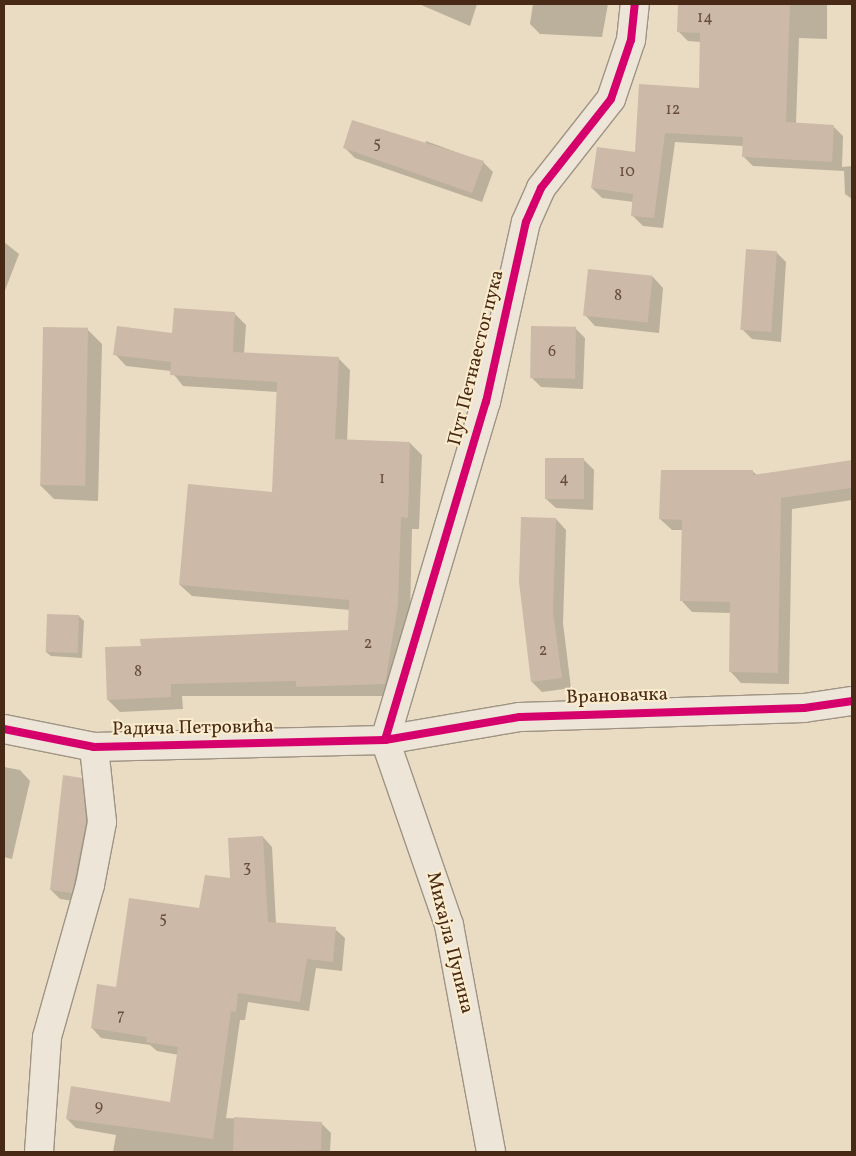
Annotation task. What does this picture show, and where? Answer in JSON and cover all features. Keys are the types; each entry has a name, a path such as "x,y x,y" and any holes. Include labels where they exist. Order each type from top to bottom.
{"street":[{"name":"Пут Петнаестог пука","path":"385,740 486,402 526,222 552,172 611,99 631,40 635,4"},
{"name":"Врановачка","path":"385,740 520,717 804,708 852,701"},
{"name":"Радича Петровића","path":"4,729 94,747 385,740"},
{"name":"Михајла Пупина","path":"385,740 449,925 490,1152"},
{"path":"40,1152 40,1113 47,1036 90,885 102,822 94,747"}],"building":[{"path":"678,4 790,4 786,122 834,125 832,162 742,157 743,137 665,133 654,218 631,216 633,194 591,188 597,147 635,152 639,84 699,88 700,33 677,32"},
{"path":"352,120 484,161 472,193 343,148"},
{"path":"746,249 777,251 771,332 740,330"},
{"path":"588,269 653,276 648,323 583,316"},
{"path":"174,308 235,312 233,352 339,357 335,439 410,442 408,518 401,517 398,604 385,684 296,687 296,681 171,684 171,697 107,700 105,647 141,646 140,639 348,630 349,600 179,585 188,484 272,492 277,382 170,375 171,362 113,355 117,326 172,333"},
{"path":"531,326 576,327 575,379 530,378"},
{"path":"43,327 88,328 85,486 40,485"},
{"path":"545,458 584,458 584,499 545,499"},
{"path":"852,460 852,488 781,498 778,673 729,672 730,602 680,601 682,520 659,519 661,470 753,470 753,475"},
{"path":"521,517 556,518 553,612 562,678 531,682 519,582"},
{"path":"47,614 79,615 78,653 46,652"},
{"path":"63,775 82,778 86,821 72,893 50,890"},
{"path":"263,836 268,922 336,927 333,962 307,959 300,1002 238,993 236,1012 231,1011 213,1139 66,1119 71,1086 170,1102 178,1047 146,1042 147,1037 91,1028 97,984 116,987 129,898 199,908 205,875 230,878 228,838"},
{"path":"234,1117 322,1122 321,1150 233,1152"}],"cycle path":[{"path":"385,740 486,402 526,222 541,188 611,99 631,40 635,4"},
{"path":"4,729 94,747 385,740 520,717 804,708 852,701"}]}
